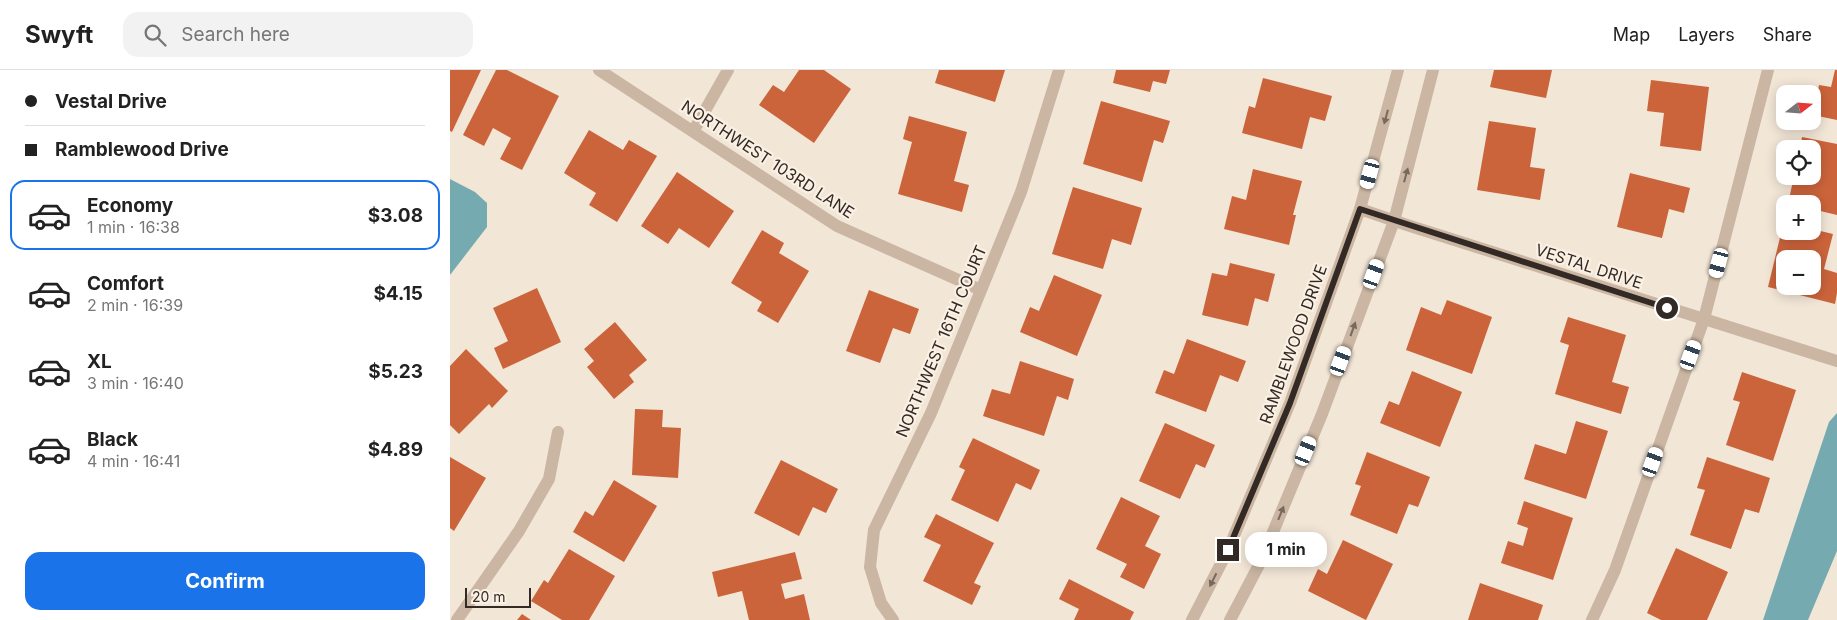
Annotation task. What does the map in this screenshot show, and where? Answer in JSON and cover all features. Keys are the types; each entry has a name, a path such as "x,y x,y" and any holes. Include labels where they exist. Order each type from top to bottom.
{"street":[{"name":"NORTHWEST 103RD LANE","path":"599,70 694,130 837,226 981,290"},
{"path":"694,130 728,70"},
{"name":"NORTHWEST 16TH COURT","path":"893,620 881,603 870,567 874,530 931,413 1021,192 1059,70"},
{"name":"RAMBLEWOOD DRIVE","path":"1192,620 1228,550 1290,403 1360,209 1398,70"},
{"path":"1230,620 1261,561 1322,414 1394,221 1434,70"},
{"path":"1592,620 1614,570 1704,319 1768,70"},
{"name":"VESTAL DRIVE","path":"1360,209 1837,361"},
{"path":"457,620 519,532 549,479 558,432"}],"water":[{"path":"450,179 475,192 487,203 487,227 450,275"},
{"path":"1837,413 1837,551 1808,620 1763,620 1829,422"}],"building":[{"path":"450,70 481,70 452,132 450,131"},
{"path":"496,70 507,70 559,96 522,170 500,159 511,138 493,128 484,146 463,135"},
{"path":"799,70 824,70 851,89 814,143 759,105 773,85 784,92"},
{"path":"939,70 1005,70 995,102 935,83"},
{"path":"1116,70 1170,70 1166,84 1153,81 1150,92 1113,83"},
{"path":"1494,70 1552,70 1546,98 1490,87"},
{"path":"1835,70 1837,70 1837,120 1821,117 1821,85 1831,87"},
{"path":"1263,78 1332,96 1325,121 1310,117 1302,149 1242,133 1249,106 1255,108"},
{"path":"1651,80 1709,87 1701,151 1660,146 1664,113 1647,111"},
{"path":"1101,101 1170,121 1163,143 1154,140 1142,182 1083,164"},
{"path":"909,116 967,132 954,181 969,185 962,212 898,194 912,142 903,139"},
{"path":"1489,121 1536,128 1530,167 1545,169 1540,200 1477,190"},
{"path":"589,130 623,150 629,140 657,156 617,222 589,205 596,193 564,173"},
{"path":"1802,137 1817,140 1802,140"},
{"path":"1821,141 1837,144 1837,215 1821,211 1821,195 1790,195 1792,185 1821,185"},
{"path":"1253,169 1302,181 1293,215 1296,215 1289,245 1224,229 1232,196 1246,200"},
{"path":"677,172 734,211 709,248 679,228 668,244 641,226"},
{"path":"1630,173 1690,188 1684,213 1669,209 1662,238 1617,227"},
{"path":"1073,187 1142,208 1131,245 1112,239 1103,269 1052,254"},
{"path":"762,230 784,243 779,253 809,271 778,323 757,311 762,302 731,283"},
{"path":"1821,231 1833,234 1824,269 1837,273 1835,304 1800,295 1821,295 1821,250 1777,250 1779,240 1821,240"},
{"path":"1776,254 1776,289 1768,287"},
{"path":"1230,263 1275,274 1268,302 1255,298 1248,326 1202,315 1212,273 1227,276"},
{"path":"1054,275 1102,295 1077,356 1020,332 1030,307 1039,311"},
{"path":"537,288 561,342 503,369 494,348 508,341 493,308"},
{"path":"869,290 919,309 910,334 893,328 880,363 846,351"},
{"path":"1447,300 1492,317 1472,374 1406,350 1421,307 1441,315"},
{"path":"1568,317 1626,335 1612,382 1629,387 1621,414 1555,394 1569,345 1560,342"},
{"path":"615,322 647,360 629,375 634,382 614,399 587,367 594,361 584,349"},
{"path":"1187,339 1246,361 1238,382 1220,375 1206,412 1155,393 1164,370 1174,374"},
{"path":"466,349 508,391 492,408 489,404 459,434 450,425 450,366"},
{"path":"1020,361 1074,379 1068,400 1057,396 1044,436 983,416 992,389 1010,394"},
{"path":"1412,371 1462,392 1440,447 1380,423 1389,401 1399,405"},
{"path":"1742,372 1796,390 1773,461 1726,445 1740,402 1733,400"},
{"path":"635,409 663,410 662,427 681,428 678,478 632,475"},
{"path":"1576,421 1608,431 1586,499 1524,479 1535,444 1566,454"},
{"path":"1165,423 1215,445 1205,468 1196,464 1180,499 1139,481"},
{"path":"973,438 1040,470 1031,490 1016,483 998,522 951,500 965,470 959,467"},
{"path":"1367,452 1430,477 1418,507 1409,504 1397,534 1350,515 1361,486 1355,484"},
{"path":"450,457 486,478 454,531 450,528"},
{"path":"1707,457 1770,478 1759,513 1745,509 1731,549 1690,535 1705,490 1697,488"},
{"path":"781,460 838,489 826,513 813,507 799,536 754,513"},
{"path":"614,480 657,506 624,562 573,532 585,511 593,516"},
{"path":"1121,497 1160,516 1145,546 1161,554 1144,589 1120,577 1127,564 1096,549"},
{"path":"1524,501 1573,518 1553,580 1501,563 1508,541 1523,546 1528,528 1517,524"},
{"path":"936,514 994,543 974,583 981,586 972,605 923,581 941,545 924,537"},
{"path":"1343,540 1393,564 1366,620 1308,591 1318,569 1327,574"},
{"path":"1676,548 1728,572 1707,620 1661,620 1647,613"},
{"path":"569,549 615,576 589,620 562,620 531,601 544,580 548,583"},
{"path":"795,552 802,579 781,584 785,599 804,594 810,620 749,620 742,591 718,597 712,572"},
{"path":"1069,579 1134,612 1130,620 1074,620 1079,609 1059,599"},
{"path":"1480,583 1543,605 1538,620 1468,620"},
{"path":"522,614 531,620 517,620"}],"route":[{"path":"1228,550 1290,403 1360,209 1667,308"}]}
